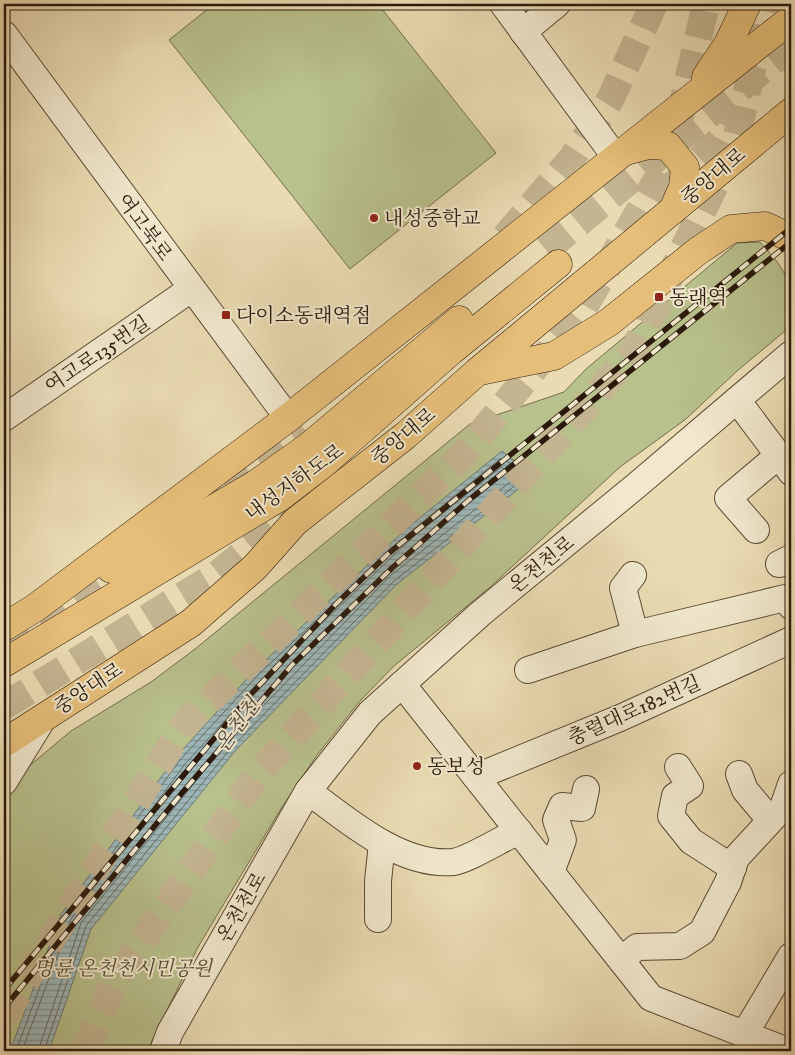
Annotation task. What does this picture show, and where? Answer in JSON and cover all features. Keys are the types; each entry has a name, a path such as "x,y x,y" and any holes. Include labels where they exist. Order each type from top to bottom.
{"main road":[{"path":"693,96 728,44 747,4"},
{"path":"4,627 34,608 288,418 693,96 787,24"},
{"name":"중앙대로","path":"4,743 191,623 255,566 295,522 406,435 476,372 791,112"},
{"path":"620,155 648,145 668,146 685,167 683,187 673,210"},
{"path":"476,372 554,356 608,323 698,251 732,229 765,226 791,238"},
{"name":"내성지하도로","path":"4,663 280,497 323,464 451,351 552,257 256,484 91,580 34,608"}],"street":[{"path":"503,4 620,155"},
{"path":"523,32 557,4"},
{"name":"여고북로","path":"4,34 191,290 288,418"},
{"name":"여고로135번길","path":"4,418 191,290"},
{"name":"온천천로","path":"163,1051 170,1032 308,791 370,712 480,614 791,354"},
{"path":"737,400 785,464 728,498 756,530"},
{"path":"633,575 623,588 635,634"},
{"path":"528,670 635,634 785,598 791,606"},
{"name":"충렬대로182번길","path":"476,777 620,718 791,640"},
{"path":"402,684 651,998 788,1051"},
{"path":"4,782 44,716"},
{"path":"678,767 690,786 675,796 671,816 691,841 733,868"},
{"path":"739,774 745,790 770,820"},
{"path":"621,960 637,947 680,946 702,932 728,882 736,858 783,807 791,784"},
{"path":"552,872 564,840 556,820 562,806 582,808 586,789"},
{"path":"308,791 372,839 428,862 455,862 518,831"},
{"path":"378,918 378,880 382,843"},
{"path":"744,1035 791,956"}],"green space":[{"name":"내성중학교","path":"214,4 378,4 496,153 350,269 169,40"},
{"name":"명륜 온천천시민공원","path":"760,242 778,263 787,280 791,299 791,326 737,371 686,419 620,467 489,588 394,666 360,701 317,755 282,807 198,947 147,1051 4,1051 4,801 16,777 71,731 151,682 195,649 470,424 564,392 586,369 737,243"}],"water":[{"name":"온천천","path":"502,451 522,467 530,480 397,584 235,751 91,929 49,1051 10,1051 61,914 176,757 254,671 406,529"}],"tunnel":[{"path":"505,237 573,157 610,100 654,4"},
{"path":"4,1017 183,726 462,456 582,311 671,155 706,4"},
{"path":"85,1051 114,982 257,776 632,354 735,144 767,4"},
{"path":"546,250 791,46"},
{"path":"670,188 719,141 731,117"},
{"path":"192,512 300,424"},
{"path":"4,706 218,574 289,516"},
{"path":"4,644 130,556"}],"railway":[{"path":"4,990 253,692 336,604 389,553 791,228"},
{"path":"4,1008 182,793 293,664 392,568 469,500 791,242"}],"place":[{"name":"내성중학교","path":"374,218"},
{"name":"동래역","path":"659,297"},
{"name":"다이소동래역점","path":"226,315"},
{"name":"동보성","path":"417,766"}]}
